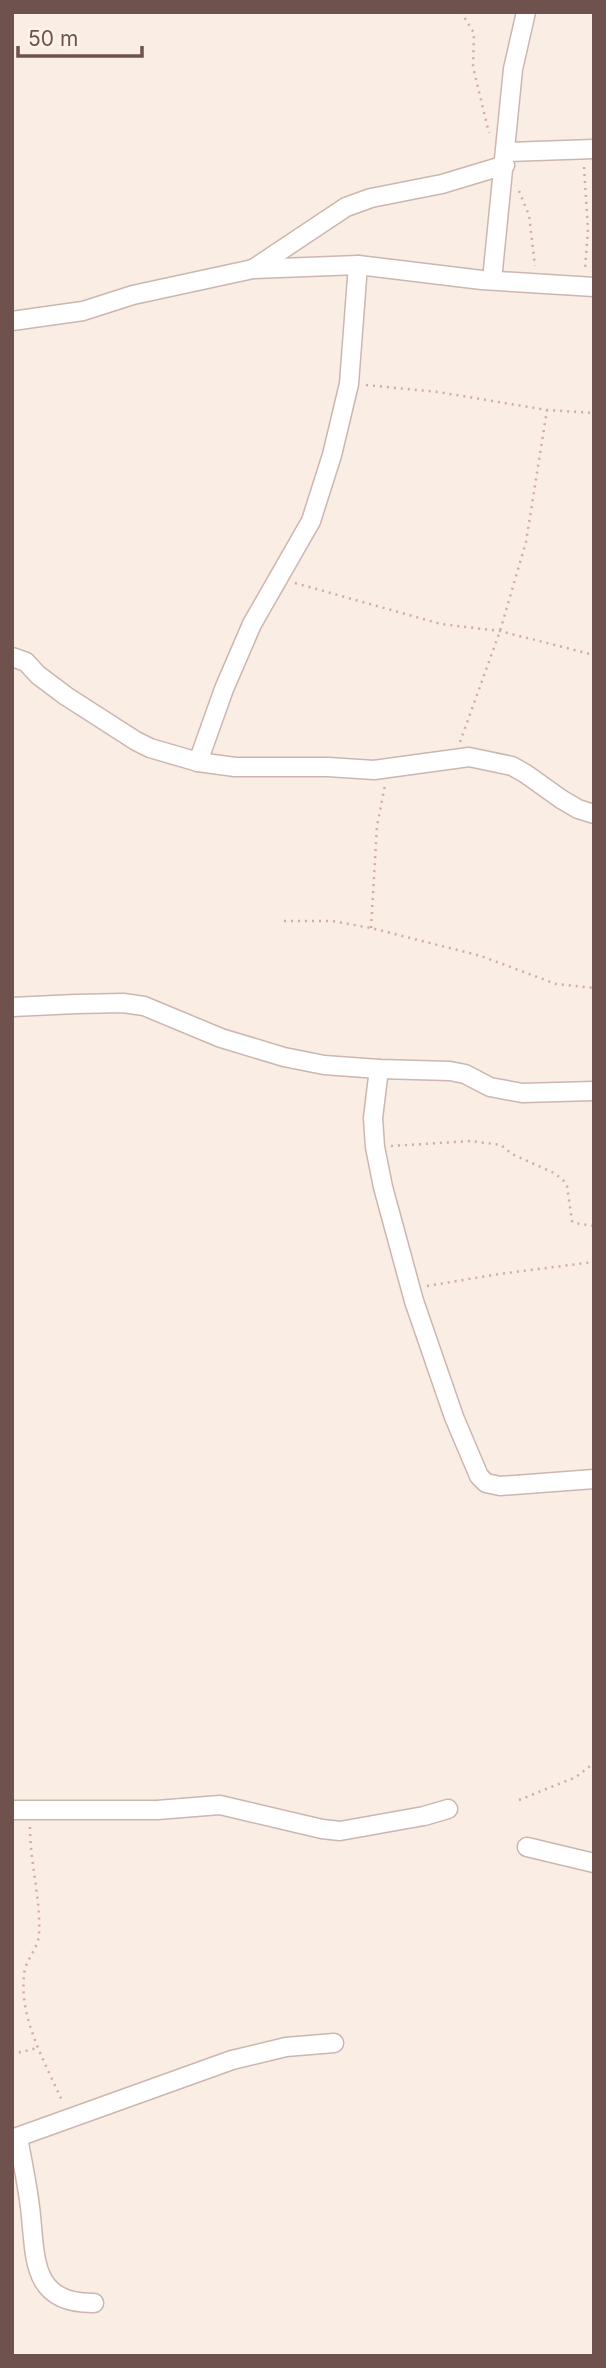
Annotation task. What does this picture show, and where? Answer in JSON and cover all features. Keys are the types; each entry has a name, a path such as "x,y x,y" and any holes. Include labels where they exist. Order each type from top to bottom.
{"street":[{"path":"492,280 513,69 526,12"},
{"path":"253,269 346,207 371,198 442,184 503,163 588,150"},
{"path":"12,321 83,311 133,295 253,269 358,265 492,280 589,286"},
{"path":"198,762 247,635 312,521 349,384 358,265"},
{"path":"12,657 26,662 66,696 136,741 150,748 198,762 235,766 388,769 469,757 512,766 569,804 594,814"},
{"path":"12,1007 88,1003 144,1006 220,1038 284,1057 324,1065 450,1071 465,1074 490,1087 522,1093 594,1091"},
{"path":"379,1069 373,1118 375,1147 383,1188 410,1289 454,1417 479,1476 485,1483 500,1486 594,1479"},
{"path":"21,1810 156,1810 220,1805 340,1831 448,1809"},
{"path":"527,1847 594,1863"},
{"path":"94,2304 76,2304 62,2299 48,2289 37,2271 29,2195 15,2138 232,2060 286,2047 334,2043"}],"path":[{"path":"461,12 474,33 473,67 503,163 524,200 529,215 538,283"},
{"path":"588,150 589,286"},
{"path":"349,384 438,392 547,410 594,413"},
{"path":"454,758 500,631 526,542 547,410"},
{"path":"278,578 441,624 500,631 594,655"},
{"path":"371,928 377,827 388,769"},
{"path":"284,921 332,921 371,928 481,956 556,984 594,988"},
{"path":"375,1147 495,1142 512,1154 536,1163 563,1180 567,1186 572,1221 594,1226"},
{"path":"410,1289 499,1273 594,1262"},
{"path":"519,1800 576,1777 594,1763"},
{"path":"21,1810 31,1858 39,1936 26,1963 23,1994 38,2048 70,2118"},
{"path":"12,2054 38,2048"}]}
